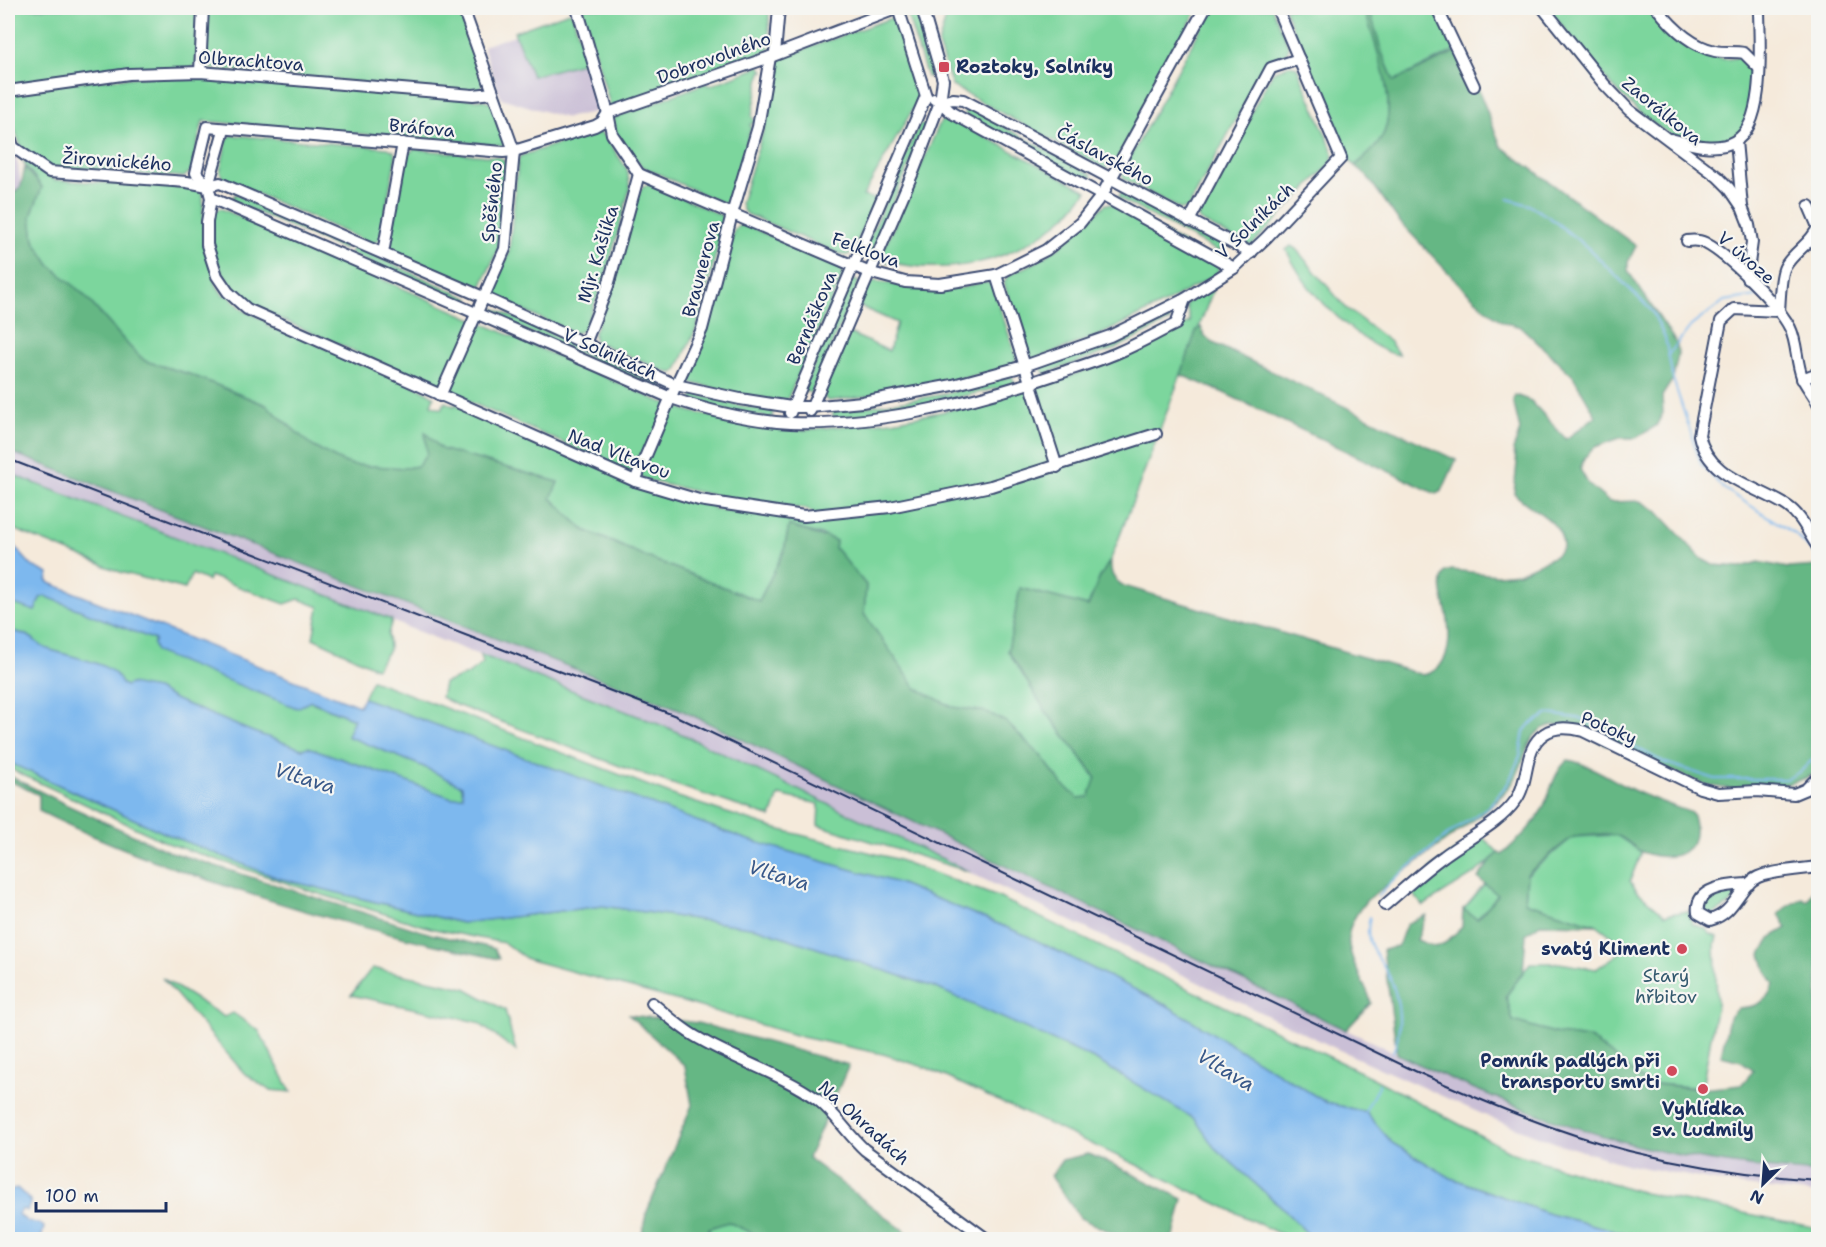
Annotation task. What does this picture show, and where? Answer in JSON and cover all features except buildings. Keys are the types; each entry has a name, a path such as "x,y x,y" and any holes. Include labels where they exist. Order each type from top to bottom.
{"street":[{"path":"200,72 203,8"},
{"name":"Spěšného","path":"440,396 505,249 514,151 463,8"},
{"path":"494,8 507,8"},
{"path":"577,8 612,134 639,174"},
{"name":"Braunerova","path":"635,482 702,329 732,214 758,128 779,8"},
{"path":"898,8 926,96"},
{"name":"Dobrovolného","path":"608,113 898,8"},
{"name":"Bernáškova","path":"807,423 810,407 914,170 940,102 943,80 922,8"},
{"name":"Felklova","path":"639,174 868,272 904,282 940,284 996,275 1046,250 1080,224 1112,178 1205,8"},
{"path":"1189,220 1271,68 1299,59 1277,8"},
{"path":"1437,8 1474,86"},
{"name":"Zaorálkova","path":"1543,8 1604,84 1629,110 1718,177 1742,207"},
{"path":"1657,8 1672,24 1699,46 1719,52 1744,53 1759,68"},
{"path":"1667,138 1714,146 1736,141 1742,136 1752,118 1759,84 1759,8"},
{"name":"V Solníkách","path":"208,186 220,183 483,297 676,385 708,393 791,407 861,402 912,393 1024,366 1110,336 1185,299 1234,268 1341,158 1299,59"},
{"name":"Olbrachtova","path":"8,91 129,74 200,72 473,95 493,93"},
{"name":"Bernáškova","path":"788,423 791,407 926,96"},
{"name":"Čáslavského","path":"926,96 940,102 952,113 1234,268"},
{"name":"Čáslavského","path":"940,102 963,99 1251,253"},
{"name":"Bráfova","path":"224,130 503,152 514,151 595,126 602,122 608,113"},
{"path":"208,186 224,130 207,128 196,173 208,186 211,198"},
{"name":"Žirovnického","path":"8,130 13,147 49,172 187,182 208,186"},
{"path":"1736,141 1742,207 1752,242 1747,278"},
{"path":"383,253 403,143"},
{"name":"Mjr. Kašlíka","path":"585,344 608,286 639,174"},
{"name":"V Solníkách","path":"211,198 671,398 706,409 788,423 855,420 916,411 965,402 1031,383 1118,353 1176,324 1185,299"},
{"name":"Nad Vltavou","path":"211,198 207,222 207,245 210,255 217,276 228,292 247,309 635,482 699,500 804,516 890,507 992,486 1156,434"},
{"path":"1809,206 1818,227 1815,238 1784,268 1779,310 1734,309 1721,321 1699,435 1709,460 1725,474 1788,507 1803,522 1818,547"},
{"name":"V úvoze","path":"1688,241 1696,240 1705,243 1747,278 1779,310 1791,329 1802,379"},
{"path":"996,275 1057,467"},
{"path":"1818,373 1802,379 1812,390 1818,404"},
{"name":"Potoky","path":"1384,905 1438,861 1506,812 1518,798 1534,743 1550,730 1573,728 1583,731 1700,788 1718,793 1756,790 1794,794 1806,789 1818,777"},
{"path":"1749,884 1716,888 1707,893 1700,900 1697,907 1698,913 1710,920 1722,916 1749,884 1760,876 1818,867"},
{"name":"Na Ohradách","path":"652,1003 699,1039 796,1086 818,1100 853,1140 865,1150 988,1239"}],"shaded area":[{"path":"515,35 532,76 586,62 591,70 602,110 566,118 501,98 483,46"},
{"path":"8,134 18,165 21,186 8,199"},
{"path":"8,451 679,709 1346,1030 1472,1088 1599,1135 1630,1144 1740,1164 1818,1173 1818,1194 1737,1185 1625,1164 1556,1143 1491,1118 1337,1049 671,729 8,473"}],"green space":[{"path":"8,8 199,8 196,65 190,69 115,71 8,87"},
{"path":"206,8 412,8 452,11 461,15 484,81 481,87 473,93 207,68 204,63"},
{"path":"582,8 769,8 769,51 611,108"},
{"path":"905,8 918,8 939,74 927,77"},
{"path":"949,8 1198,8 1114,164 1105,169 952,86 938,45"},
{"path":"1212,8 1272,8 1289,47 1285,56 1266,64 1188,208 1181,210 1124,179 1122,172"},
{"path":"1284,8 1364,8 1384,74 1388,109 1381,139 1373,150 1355,166 1347,157"},
{"path":"1364,8 1369,8 1382,53 1394,81 1462,49 1501,146 1636,246 1628,262 1628,271 1677,344 1678,355 1673,379 1662,396 1663,413 1656,426 1636,438 1620,438 1595,447 1585,457 1580,469 1589,485 1609,502 1641,501 1657,511 1702,559 1713,565 1741,567 1759,562 1788,568 1818,566 1818,772 1792,783 1764,788 1734,789 1706,785 1558,725 1547,727 1532,739 1511,785 1497,800 1367,900 1359,910 1350,928 1349,945 1371,1003 1346,1030 679,709 8,451 8,199 21,186 25,167 42,187 31,216 34,241 50,265 83,294 145,361 189,374 266,405 312,446 353,465 406,468 418,466 427,454 425,432 441,449 558,482 551,498 584,530 759,601 784,551 789,525 836,541 835,548 866,585 864,614 916,688 952,707 987,712 1006,722 1042,757 1062,784 1078,798 1089,797 1096,777 1045,710 1008,651 1020,588 1088,606 1100,577 1111,559 1113,575 1124,586 1423,675 1438,668 1443,662 1448,647 1448,622 1442,590 1445,572 1452,570 1497,575 1519,573 1555,556 1563,547 1562,537 1552,522 1514,493 1517,463 1513,450 1520,430 1513,400 1515,395 1531,401 1566,439 1596,416 1573,376 1521,327 1503,322 1463,288 1399,221 1367,176 1355,166 1373,150 1381,139 1388,109 1384,74"},
{"path":"1369,8 1434,8 1456,50 1394,81 1382,53"},
{"path":"1548,8 1649,8 1671,33 1700,52 1721,59 1745,56 1752,91 1744,128 1716,144 1689,142 1661,129 1634,107 1608,81"},
{"path":"569,12 573,15 586,62 532,76 514,32"},
{"path":"897,16 921,95 863,196 876,199 853,251 848,255 842,255 747,214 741,203 768,115 779,58"},
{"path":"759,65 764,71 761,72 752,116 755,123 750,124 751,128 731,200 727,203 722,203 641,166 616,133 613,118 706,83 709,86"},
{"path":"1289,65 1297,67 1333,152 1332,162 1252,245 1247,245 1199,220 1197,213 1273,72"},
{"path":"166,75 485,100 492,104 507,146 203,121 191,171 184,177 47,168 21,147 8,110 8,97 12,94 69,82"},
{"path":"968,107 1092,175 1089,182 964,114"},
{"path":"945,118 953,119 1087,191 1066,216 1042,235 998,257 952,267 904,265 879,260 940,123"},
{"path":"919,124 926,126 870,256 863,253"},
{"path":"597,131 605,136 627,169 630,188 604,282 583,331 574,333 494,298 494,288 509,253 520,156"},
{"path":"232,135 388,148 394,151 396,156 380,239 372,244 223,179 220,172 227,139"},
{"path":"414,149 498,157 506,164 498,249 479,288 473,288 393,253 390,243 407,155"},
{"path":"27,161 54,180 197,188 203,194 205,247 215,283 223,295 228,295 243,310 266,321 267,326 283,332 287,331 344,356 346,359 363,366 367,365 424,390 434,397 431,405 442,409 445,402 454,406 456,404 504,428 508,427 565,452 568,456 586,464 591,463 648,490 711,504 714,509 794,515 799,519 819,518 807,509 752,504 650,481 251,306 231,285 219,265 212,242 213,213 220,208 657,400 689,411 750,425 804,430 892,421 946,411 1063,379 1143,346 1190,322 1186,304 1202,293 1213,290 1111,559 1100,577 1088,606 1020,589 1008,651 1045,710 1096,778 1090,797 1078,798 1062,784 1042,757 1006,722 987,712 952,707 916,688 864,614 866,585 835,548 836,541 789,526 784,551 759,601 584,530 551,498 558,482 440,449 426,433 428,454 418,466 406,468 353,465 312,446 266,405 189,374 145,361 83,294 50,265 34,241 31,216 42,187 23,162"},
{"path":"651,184 721,215 725,220 697,327 677,370 673,373 666,372 594,339 594,332 614,286 640,190 643,186"},
{"path":"1122,191 1222,245 1219,252 1118,198"},
{"path":"235,194 347,243 344,250 231,201"},
{"path":"1106,204 1112,204 1214,260 1219,267 1217,274 1100,335 1037,358 1029,357 1025,353 1004,283 1008,275 1036,262 1059,247"},
{"path":"740,225 748,226 839,266 842,270 842,277 788,398 782,402 733,393 692,383 689,380 688,374 706,331 734,230"},
{"path":"353,246 470,299 467,306 350,254"},
{"path":"1291,246 1346,308 1390,342 1399,355 1375,346 1327,307 1297,269 1286,250"},
{"path":"852,279 859,282 811,393 803,390"},
{"path":"875,281 939,289 960,288 984,282 992,284 1016,356 1015,362 1012,366 944,383 828,401 822,389 847,332 889,351 897,323 859,306 869,284"},
{"path":"495,309 664,383 661,390 492,316"},
{"path":"1166,314 1170,321 1115,349 1044,374 1041,366 1110,341"},
{"path":"1201,327 1204,335 1213,343 1456,460 1442,491 1436,494 1224,393 1181,375 1196,331"},
{"path":"1012,376 1015,384 992,390 902,409 833,418 833,411 945,394"},
{"path":"694,394 773,411 772,418 736,413 692,401"},
{"path":"8,473 392,620 388,634 389,650 376,668 313,638 319,607 299,599 285,604 210,576 208,581 192,574 185,589 120,572 8,527"},
{"path":"45,596 354,719 347,736 462,785 463,796 452,798 308,747 302,749 253,732 176,700 156,689 126,686 122,684 118,676 100,665 45,648 32,638 8,630 8,602 35,611 40,598"},
{"path":"481,655 671,729 970,872 818,825 819,804 779,795 771,817 628,769 456,705 441,697 444,683 467,675 483,663"},
{"path":"372,680 678,797 773,828 896,859 998,897 1373,1078 1513,1153 1644,1193 1818,1228 1818,1239 1649,1239 1549,1214 1451,1178 1392,1143 1366,1112 1327,1103 1166,1005 1025,935 898,883 745,839 363,698"},
{"path":"1568,760 1591,768 1643,795 1692,813 1695,826 1694,837 1691,846 1684,852 1666,856 1642,852 1615,835 1574,837 1527,874 1525,902 1597,925 1540,924 1526,934 1523,972 1506,996 1513,1021 1558,1034 1588,1038 1613,1055 1646,1083 1702,1089 1741,1085 1754,1070 1741,1061 1721,1056 1729,1017 1738,1008 1756,1005 1768,996 1774,984 1766,971 1761,954 1770,938 1787,928 1779,914 1802,898 1808,901 1818,881 1818,1173 1722,1162 1628,1143 1511,1104 1397,1054 1383,950 1398,946 1406,926 1426,915 1417,940 1435,947 1445,943 1462,927 1463,909 1477,919 1498,895 1478,878 1491,860 1499,853 1502,855 1532,825 1544,806 1558,771"},
{"path":"8,762 167,834 278,878 461,923 603,906 757,928 934,987 1094,1059 1196,1119 1214,1147 1277,1203 1313,1239 1293,1239 1276,1232 927,1068 883,1054 802,1037 527,959 504,943 434,929 313,892 170,844 8,768"},
{"path":"8,775 168,851 431,934 495,949 499,959 389,934 316,914 165,865 39,811 39,795 8,780"},
{"path":"1479,834 1499,853 1474,874 1423,906 1407,886 1416,879 1425,889 1438,879 1430,869"},
{"name":"Starý hřbitov","path":"1616,835 1641,852 1630,881 1637,891 1665,915 1688,911 1692,924 1707,929 1710,934 1717,937 1715,944 1717,1004 1702,1088 1646,1083 1589,1038 1558,1034 1513,1021 1506,996 1530,963 1559,963 1596,969 1627,948 1597,925 1525,902 1527,875 1573,837"},
{"path":"1485,884 1498,895 1477,919 1463,910"},
{"path":"1743,887 1730,904 1712,915 1703,912 1703,902 1709,896"},
{"path":"372,968 465,988 505,1010 516,1051 477,1022 351,995"},
{"path":"162,978 224,1017 233,1013 259,1031 291,1092 269,1090 244,1073"},
{"path":"629,1015 698,1023 849,1065 808,1158 915,1239 765,1239 728,1222 709,1228 707,1239 641,1239 646,1214 692,1105 685,1066"},
{"path":"1088,1154 1183,1199 1174,1236 1166,1239 1125,1239 1080,1218 1051,1176 1062,1160"},
{"path":"728,1222 765,1239 707,1240 709,1228"}],"water":[{"name":"Vltava","path":"8,543 13,545 32,566 49,574 47,580 50,583 359,706 363,698 745,839 898,883 1025,935 1166,1005 1327,1103 1366,1112 1392,1143 1451,1178 1549,1214 1649,1239 1313,1239 1277,1203 1214,1147 1195,1119 1094,1059 934,987 757,928 603,906 462,923 278,878 167,834 8,762 8,630 32,638 45,648 100,665 118,676 122,684 126,686 130,684 156,689 176,700 253,732 302,749 308,747 452,798 463,796 462,786 422,766 347,736 354,719 311,701 297,708 156,652 153,644 155,640 45,596 40,598 35,611 8,602"},
{"path":"17,1188 31,1201 27,1211 23,1209 18,1214 28,1222 38,1223 44,1227 41,1239 8,1239 8,1191"}],"waterway":[{"path":"1508,199 1529,205 1549,217 1588,248 1652,311 1665,338 1673,379 1701,464 1723,488 1795,534 1818,557"},
{"path":"1669,354 1691,326 1724,301 1756,296"},
{"path":"1378,897 1391,882 1450,833 1489,806 1509,782 1520,756 1524,731 1530,724 1549,714 1583,719 1663,762 1715,779 1787,779 1801,771 1818,754"},
{"path":"1370,917 1368,927 1370,943 1390,978 1398,1005 1399,1025 1393,1052"},
{"path":"1364,1114 1379,1084"}],"railway":[{"path":"8,459 676,716 1415,1071 1494,1105 1547,1126 1629,1151 1699,1166 1818,1180"}],"place":[{"name":"Roztoky, Solníky","path":"944,67"},
{"name":"svatý Kliment","path":"1682,949"},
{"name":"Pomník padlých při transportu smrti","path":"1672,1071"},
{"name":"Vyhlídka sv. Ludmily","path":"1703,1089"}]}
